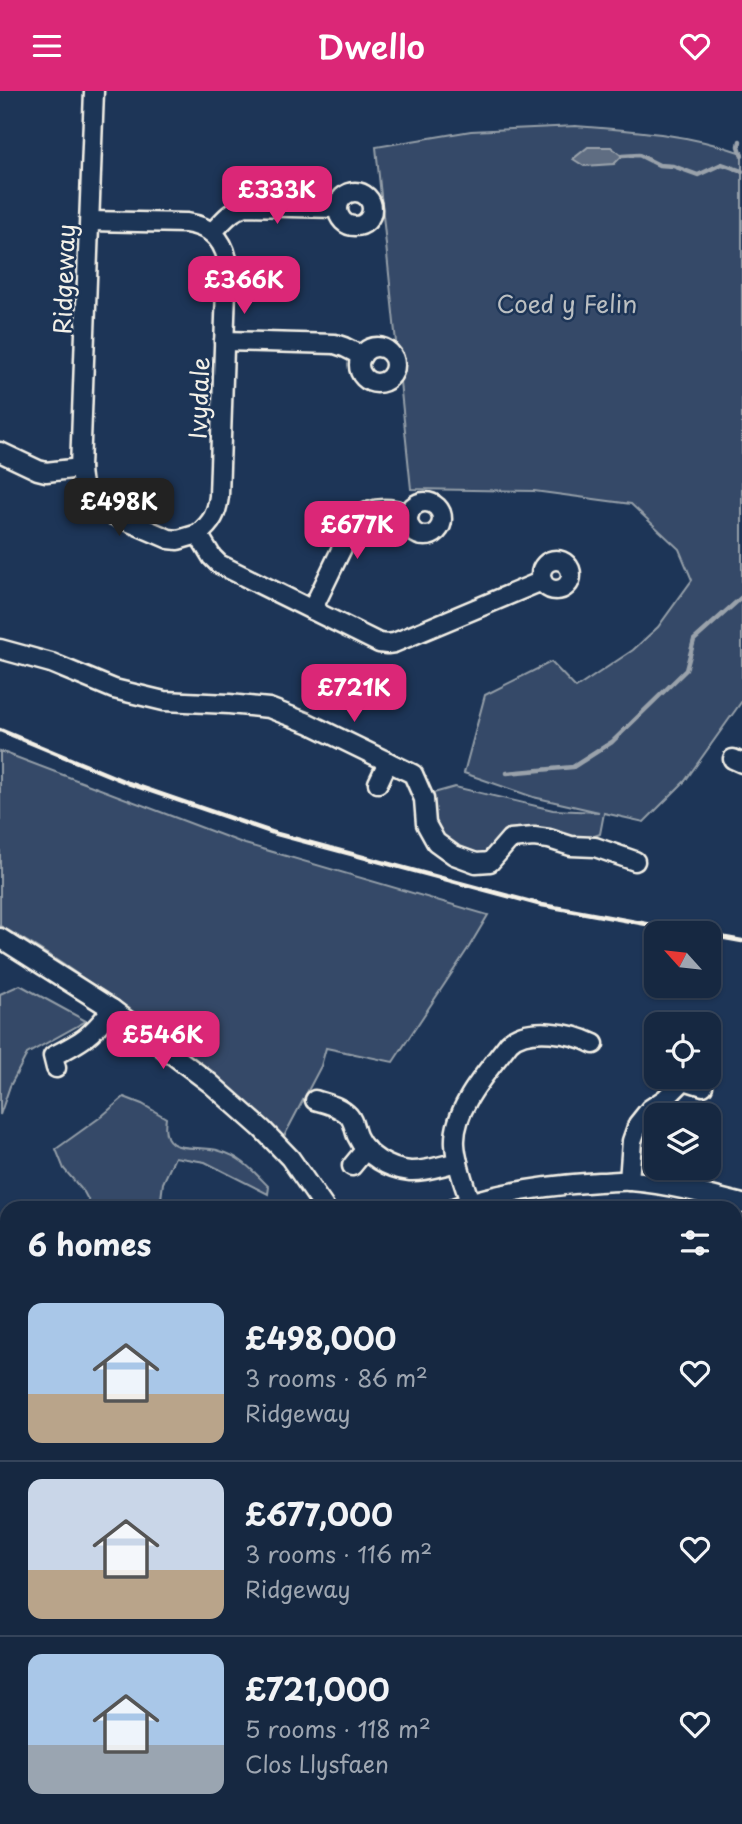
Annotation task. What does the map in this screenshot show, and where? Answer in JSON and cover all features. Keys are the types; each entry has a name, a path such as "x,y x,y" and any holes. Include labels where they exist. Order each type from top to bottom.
{"street":[{"name":"Ridgeway","path":"94,91 81,485 85,495 99,509 169,539 178,540 198,534"},
{"path":"90,221 186,223 206,228 212,233 231,213 246,206 337,208"},
{"name":"Ivydale","path":"198,534 209,525 218,507 226,259 225,250 212,233"},
{"name":"Ivydale","path":"224,341 335,344 362,356"},
{"path":"0,451 46,472 80,468"},
{"path":"312,610 356,519 363,513 385,508 409,515"},
{"path":"198,534 212,558 219,564 387,645 542,581"},
{"path":"0,649 51,663 114,689 164,701 229,703 269,708 308,723 413,774 424,799 426,824 436,842 454,855 476,863 490,862 510,839 534,837 570,846 595,847 635,861"},
{"path":"378,783 388,762"},
{"path":"0,938 112,1009 210,1083 290,1158 320,1201"},
{"path":"56,1068 52,1056 84,1040 112,1009"},
{"path":"463,1201 455,1131 467,1100 514,1038 525,1034 562,1033 594,1044"},
{"path":"629,1181 632,1141 638,1124 650,1109 674,1089"},
{"path":"315,1100 334,1106 348,1115 362,1143 379,1160 393,1168 412,1171 458,1163"},
{"path":"352,1166 362,1143"},
{"path":"509,1201 532,1199 573,1184 629,1181 679,1187 725,1201"}],"green space":[{"name":"Coed y Felin","path":"576,126 681,137 742,153 742,701 685,781 644,822 604,813 600,834 579,842 511,839 490,862 454,855 434,825 430,794 455,787 553,810 599,812 533,797 464,773 485,695 551,662 576,688 633,650 658,627 692,580 679,549 631,504 534,491 411,489 376,147 471,131"},
{"path":"0,751 245,844 488,915 393,1062 326,1048 321,1066 281,1142 262,1115 134,1016 69,968 0,926"},
{"path":"20,985 86,1021 27,1054 10,1086 0,1115 0,994"},
{"path":"124,1097 142,1104 166,1118 165,1131 174,1144 228,1154 241,1161 269,1187 268,1194 205,1162 175,1157 163,1183 161,1201 89,1201 64,1169 56,1149"}],"shaded area":[{"path":"588,147 611,147 622,156 614,164 584,166 573,159"}],"waterway":[{"path":"740,141 742,156"},
{"path":"622,156 639,155 659,165 673,166 698,175 722,164 742,171"},
{"path":"507,773 573,767 612,742 686,670 694,640 742,597"}],"railway":[{"path":"0,730 128,783 277,834 542,905 644,924"},
{"path":"721,937 742,941"}]}
